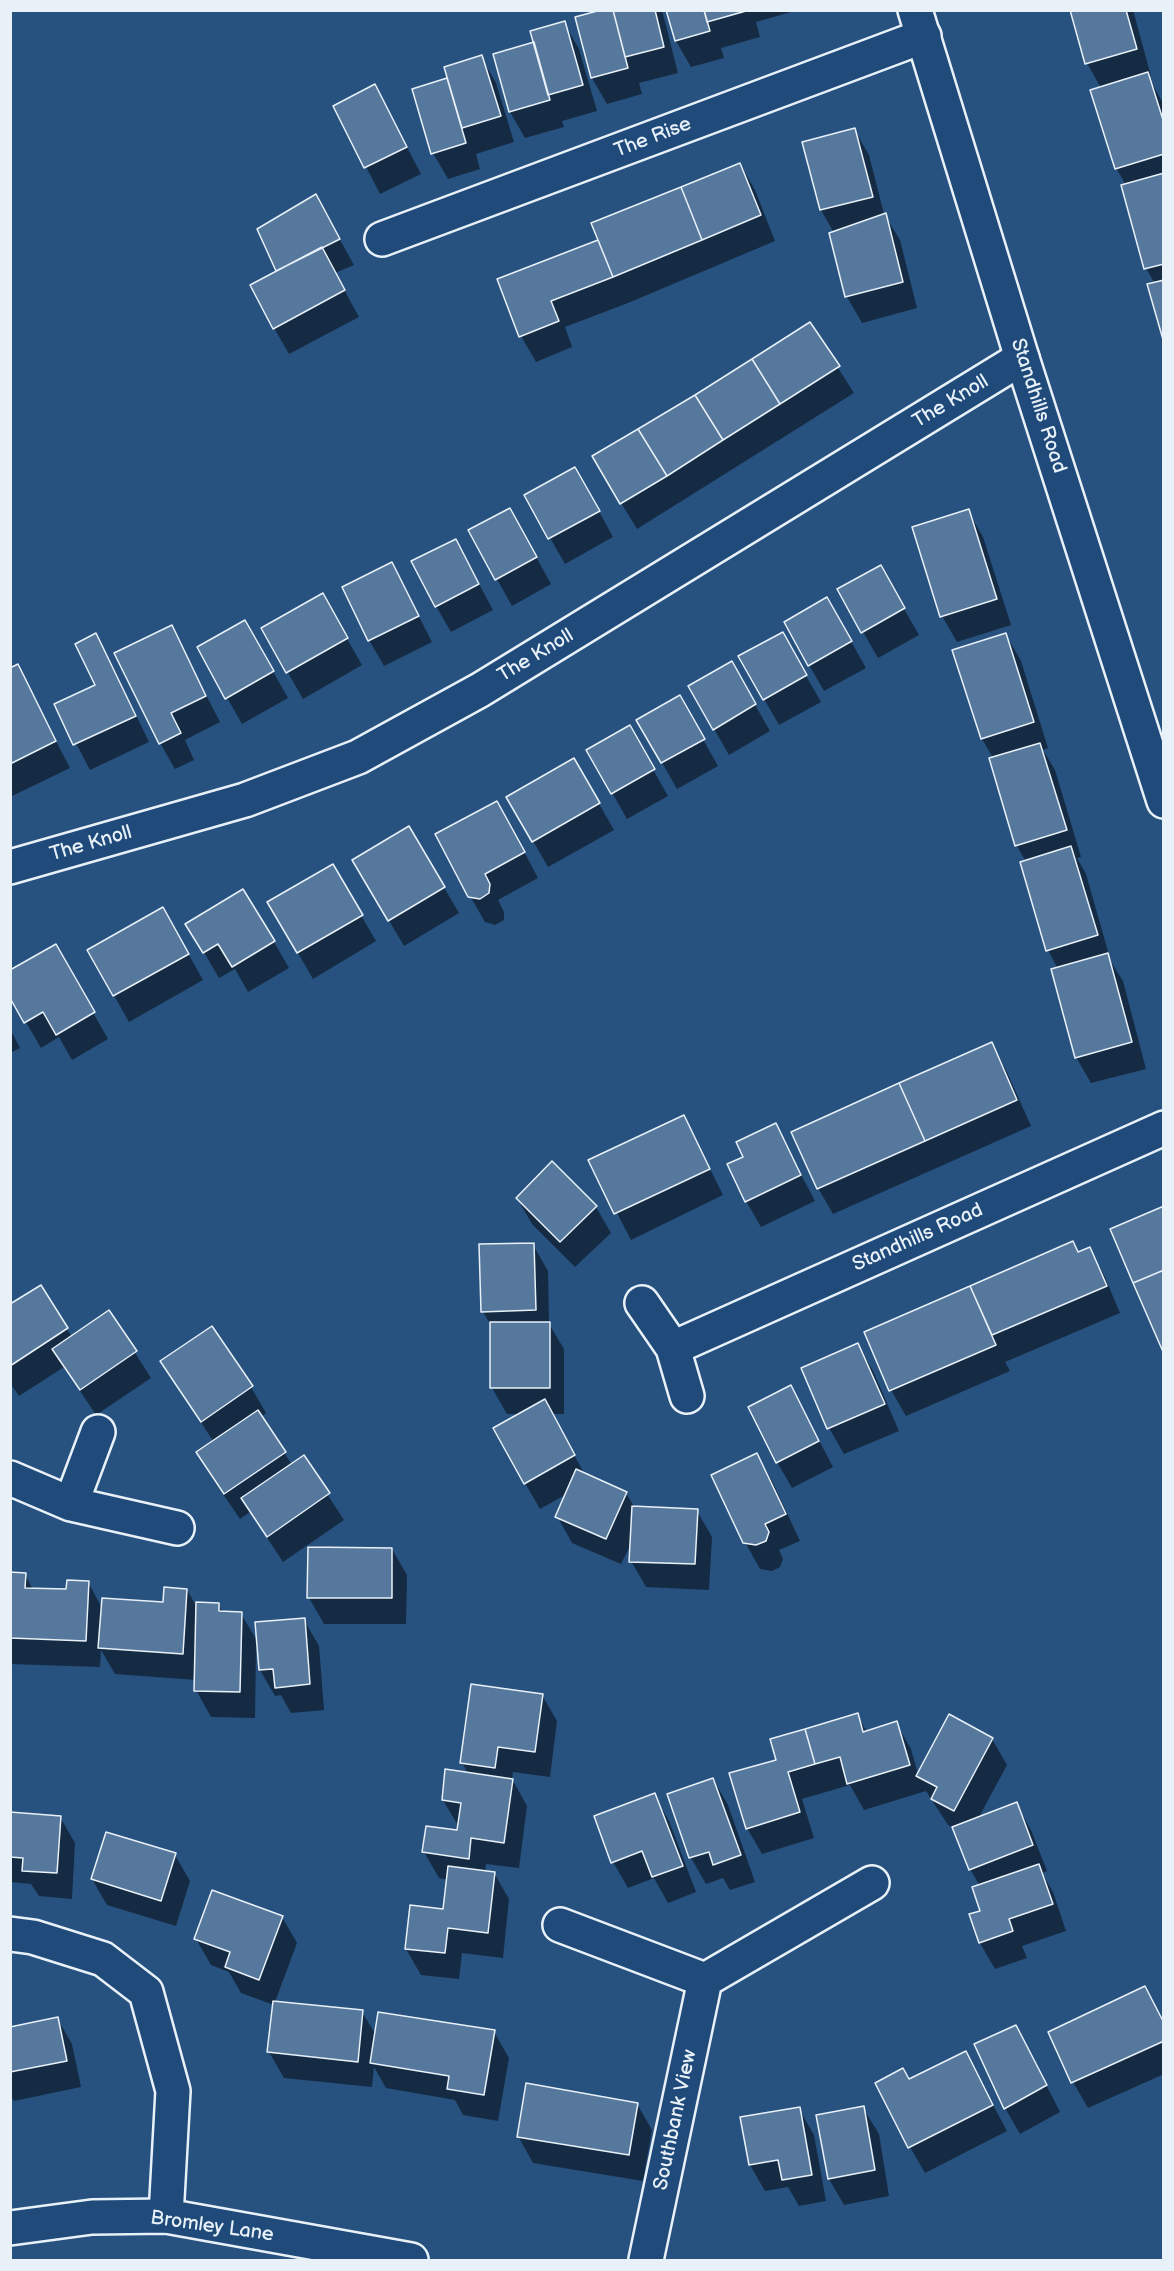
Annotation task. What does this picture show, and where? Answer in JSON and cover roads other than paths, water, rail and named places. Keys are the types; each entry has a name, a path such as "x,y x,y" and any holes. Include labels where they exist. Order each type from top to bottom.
{"street":[{"name":"The Rise","path":"382,239 920,23"},
{"name":"Standhills Road","path":"920,23 1022,358 1164,801"},
{"name":"The Knoll","path":"10,867 245,800 358,757 480,690 1022,358"},
{"name":"Standhills Road","path":"673,1348 1164,1128"},
{"path":"642,1303 673,1348 687,1396"},
{"path":"71,1504 98,1432"},
{"path":"10,1478 71,1504 177,1528"},
{"path":"560,1925 705,1980 872,1883"},
{"path":"10,1934 33,1937 103,1959 146,1992 173,2091 166,2216"},
{"name":"Southbank View","path":"646,2260 705,1980"},
{"name":"Bromley Lane","path":"10,2228 92,2217 166,2216 411,2260"}]}
